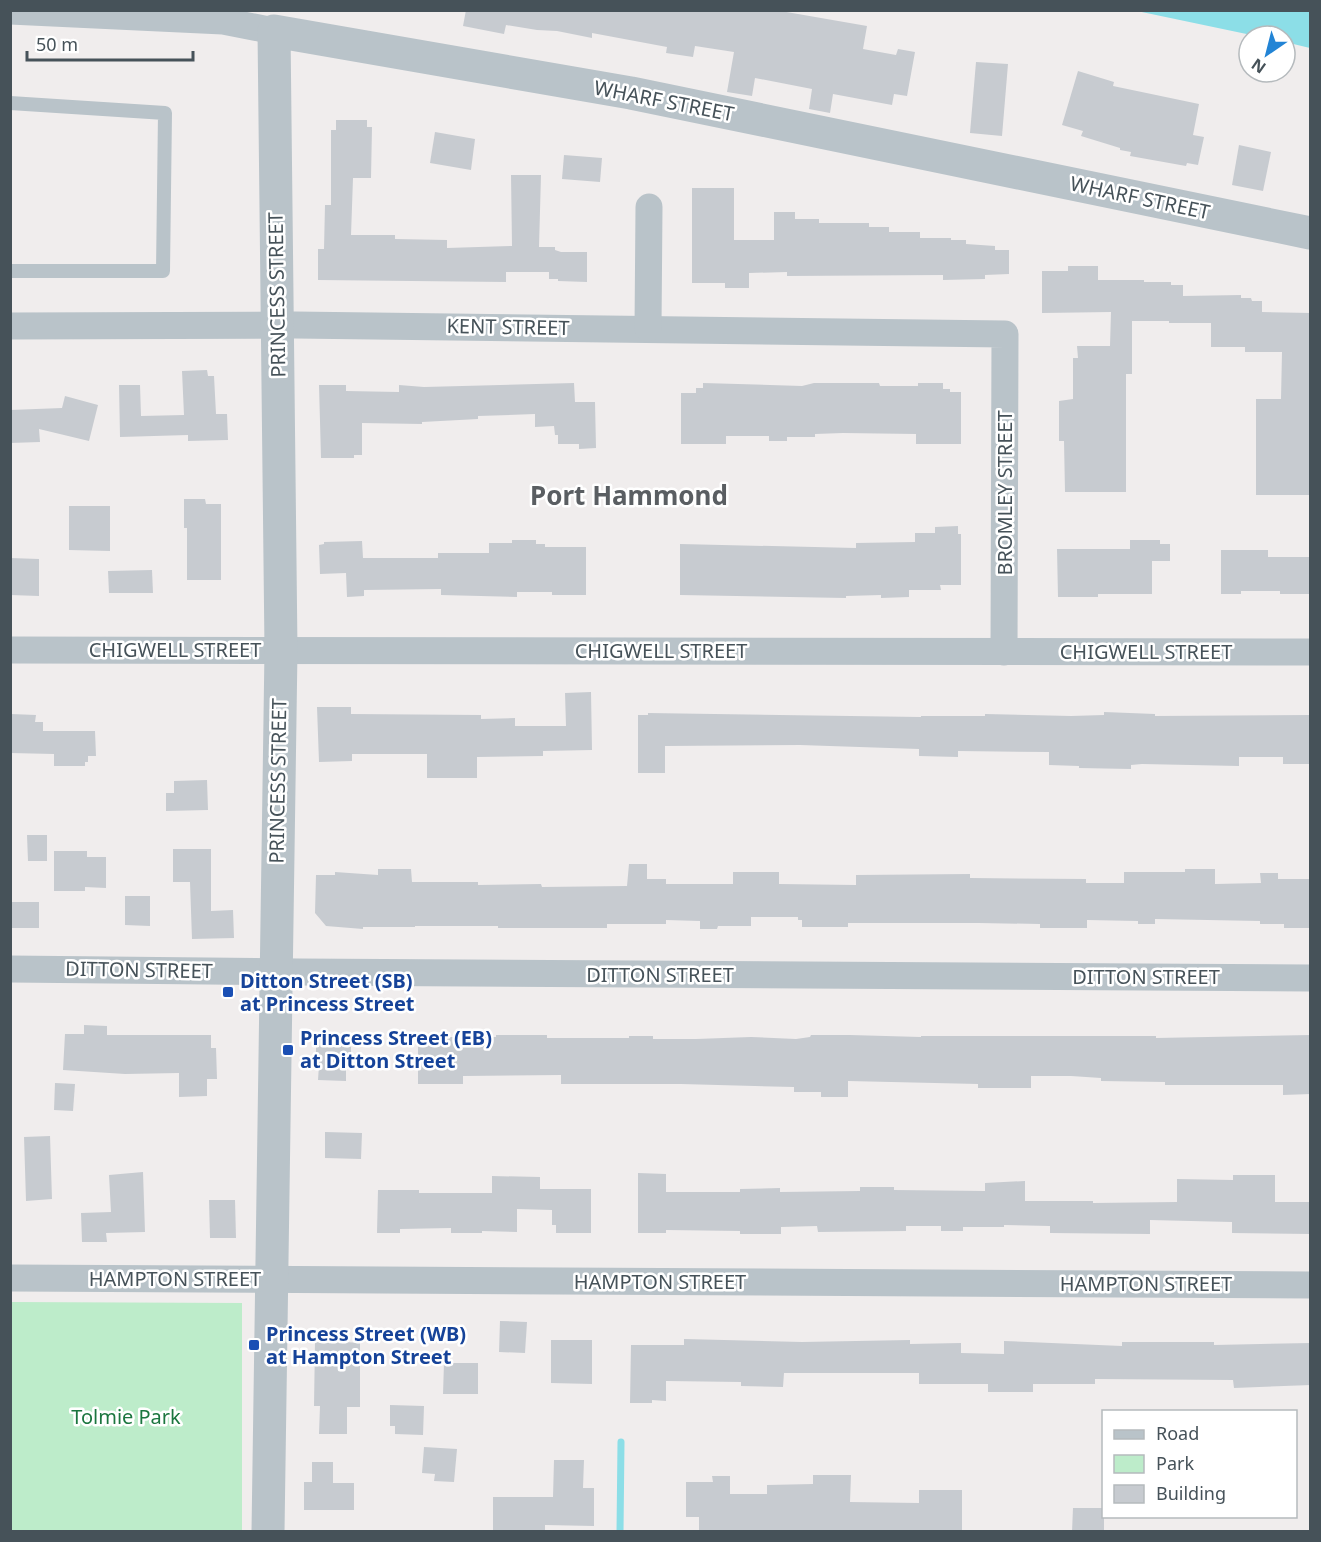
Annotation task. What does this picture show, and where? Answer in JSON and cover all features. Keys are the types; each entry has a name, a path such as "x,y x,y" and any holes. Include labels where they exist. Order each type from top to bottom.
{"street":[{"name":"WHARF STREET","path":"10,11 223,21 620,91 1311,233"},
{"name":"PRINCESS STREET","path":"268,1532 281,650 274,30"},
{"path":"648,328 649,207"},
{"name":"KENT STREET","path":"10,326 278,325 1005,334"},
{"name":"BROMLEY STREET","path":"1004,651 1005,334"},
{"name":"CHIGWELL STREET","path":"10,650 1311,652"},
{"name":"DITTON STREET","path":"10,969 1311,978"},
{"name":"HAMPTON STREET","path":"10,1278 1311,1284"}],"lane":[{"path":"10,103 165,113 163,271 10,272"}],"green space":[{"name":"Tolmie Park","path":"11,1302 242,1303 242,1531 11,1531"}],"water":[{"path":"1137,11 1310,11 1310,48 1297,45 1297,24 1237,24 1237,32"}],"building":[{"path":"466,10 775,10 867,26 863,49 896,55 898,49 915,52 907,96 894,94 892,105 833,94 830,113 809,109 812,89 755,78 752,96 727,92 734,52 695,46 693,57 666,53 667,47 592,33 592,38 506,25 504,34 463,26"},
{"path":"976,62 1008,64 1002,136 970,133"},
{"path":"1078,71 1114,82 1113,86 1199,104 1193,135 1204,137 1198,165 1187,163 1186,166 1130,156 1131,152 1081,136 1083,131 1062,125"},
{"path":"336,120 367,120 367,127 372,127 371,178 353,178 351,235 395,235 395,239 447,240 447,248 512,246 511,175 541,175 539,247 555,247 555,250 561,252 587,252 587,282 549,279 549,272 506,272 506,282 318,280 318,249 324,249 325,205 331,205 331,130 336,130"},
{"path":"435,132 475,139 471,170 430,163"},
{"path":"1239,145 1271,152 1263,191 1232,185"},
{"path":"564,155 602,158 600,182 562,179"},
{"path":"692,188 734,188 734,240 774,240 774,212 795,212 795,219 819,219 819,223 869,223 869,227 889,227 889,232 920,232 920,238 966,240 966,244 995,246 995,250 1009,250 1009,274 985,275 985,279 943,280 943,275 787,276 787,272 749,273 749,288 725,288 725,283 692,283"},
{"path":"1068,266 1098,266 1098,280 1144,280 1144,282 1171,282 1171,285 1183,285 1183,296 1241,295 1241,298 1262,301 1262,312 1311,313 1310,495 1256,495 1256,399 1281,399 1282,352 1245,352 1245,347 1211,347 1211,323 1169,323 1169,321 1132,321 1132,374 1126,374 1126,492 1065,492 1064,441 1059,441 1059,401 1073,399 1073,358 1078,358 1077,346 1110,346 1111,312 1042,313 1042,271 1068,271"},
{"path":"207,370 208,376 214,376 216,414 227,414 228,440 188,441 188,435 120,437 119,385 140,385 141,416 184,415 182,371"},
{"path":"574,383 575,402 595,402 596,448 579,449 579,444 558,444 558,435 555,435 554,426 535,427 535,414 478,416 478,419 422,422 422,424 362,423 362,455 354,455 354,458 321,458 319,385 346,385 346,391 399,392 399,385 424,387"},
{"path":"703,383 802,386 814,383 879,383 880,386 918,386 918,383 943,383 943,389 950,389 950,392 961,392 961,444 916,444 916,434 843,433 815,434 815,437 787,437 787,441 769,441 769,436 726,436 726,444 681,444 681,393 696,393 696,388 703,388"},
{"path":"65,396 98,405 89,441 39,429 40,442 10,443 10,410 62,408"},
{"path":"184,499 205,499 206,504 221,504 221,580 187,580 187,528 184,528"},
{"path":"69,506 110,506 110,551 69,550"},
{"path":"958,526 958,534 961,534 961,585 940,585 941,590 909,590 909,597 881,598 881,595 846,596 846,598 680,595 680,544 856,548 856,543 915,542 915,533 935,533 935,527"},
{"path":"512,540 536,540 536,544 545,544 545,547 586,547 586,595 517,592 517,597 441,595 441,589 364,590 364,596 347,597 346,573 320,574 319,545 324,542 362,541 363,558 438,558 438,553 489,553 489,543 512,543"},
{"path":"1130,540 1160,540 1160,544 1170,544 1170,561 1152,561 1152,594 1058,597 1057,549 1130,549"},
{"path":"1221,550 1268,550 1268,557 1311,557 1311,594 1241,591 1241,594 1221,594"},
{"path":"10,558 39,559 39,596 10,595"},
{"path":"152,570 153,593 109,593 108,571"},
{"path":"591,692 592,750 543,751 543,756 477,757 477,778 427,778 427,754 352,754 352,761 319,762 317,707 351,707 351,714 481,715 481,719 515,718 515,726 566,726 565,693"},
{"path":"1104,712 1155,714 1155,716 1311,715 1311,764 1283,764 1283,757 1239,757 1239,766 1142,764 1131,765 1131,769 1079,768 1079,766 1049,765 1049,752 958,751 958,757 919,756 919,749 800,745 665,746 665,773 638,773 638,715 648,715 648,713 921,717 985,716 985,714 1071,716 1104,715"},
{"path":"11,714 36,715 35,722 43,722 43,731 95,731 96,756 88,756 85,766 54,766 54,754 10,753"},
{"path":"207,780 208,810 166,811 166,793 174,793 174,781"},
{"path":"27,835 47,835 47,861 28,861"},
{"path":"173,849 211,849 211,911 233,910 234,938 192,939 190,882 173,882"},
{"path":"54,851 87,851 87,857 106,857 106,888 85,887 85,891 54,891"},
{"path":"629,864 647,864 647,879 666,879 666,884 733,884 733,872 779,872 779,884 856,885 856,875 970,874 970,878 1086,879 1086,883 1124,883 1124,872 1185,872 1185,869 1215,869 1215,884 1261,883 1260,873 1278,873 1278,879 1311,879 1311,928 1284,928 1284,924 1260,924 1260,921 1155,919 1155,924 1138,924 1138,921 1087,920 1087,928 1040,928 1040,924 979,923 848,923 848,927 802,927 802,920 798,920 798,917 751,917 751,926 718,926 717,929 700,929 700,921 666,920 666,924 607,924 607,928 415,926 363,927 363,929 326,926 315,913 316,875 335,875 335,872 378,875 378,869 411,869 412,882 478,882 478,885 541,884 542,887 627,886"},
{"path":"125,896 150,896 150,926 125,925"},
{"path":"10,902 39,902 39,928 10,928"},
{"path":"84,1025 107,1026 107,1035 211,1035 211,1048 216,1048 217,1079 207,1079 207,1096 179,1097 179,1073 125,1074 63,1070 65,1034 84,1034"},
{"path":"322,1034 351,1035 351,1066 346,1066 346,1081 318,1080 316,1038 322,1038"},
{"path":"496,1035 547,1035 547,1038 653,1036 653,1039 751,1037 796,1039 811,1035 1156,1036 1156,1038 1311,1035 1311,1094 1283,1095 1283,1085 1165,1085 1165,1082 1101,1081 1101,1078 1071,1076 1031,1076 1031,1088 978,1088 978,1084 848,1081 848,1097 821,1097 821,1092 794,1092 794,1087 561,1084 561,1075 463,1076 463,1084 418,1084 418,1044 421,1045 421,1037 496,1037"},
{"path":"55,1083 75,1084 73,1111 54,1110"},
{"path":"325,1132 362,1133 361,1159 325,1158"},
{"path":"50,1136 52,1199 26,1201 24,1137"},
{"path":"143,1172 145,1232 106,1233 107,1242 82,1242 81,1213 111,1212 109,1175"},
{"path":"638,1173 666,1174 666,1192 740,1192 740,1189 780,1188 780,1192 860,1191 860,1187 894,1187 894,1190 985,1191 985,1183 1025,1181 1025,1201 1093,1201 1093,1203 1177,1202 1177,1179 1233,1180 1233,1175 1275,1175 1275,1202 1311,1202 1311,1234 1232,1233 1232,1222 1150,1220 1150,1234 1050,1233 1050,1226 1004,1225 1004,1227 963,1227 963,1231 941,1231 941,1226 906,1226 906,1231 818,1232 817,1226 781,1227 781,1234 666,1230 666,1233 638,1233"},
{"path":"492,1176 540,1177 540,1189 591,1189 591,1233 556,1233 556,1225 552,1225 552,1210 517,1209 517,1232 451,1233 451,1228 400,1229 400,1233 377,1233 378,1190 419,1190 419,1193 492,1193"},
{"path":"209,1200 235,1200 236,1238 210,1238"},
{"path":"500,1321 527,1322 525,1353 499,1352"},
{"path":"327,1337 345,1337 345,1342 360,1343 360,1407 347,1407 347,1434 319,1434 320,1406 314,1406 315,1342 327,1343"},
{"path":"684,1339 802,1342 910,1340 910,1344 961,1343 961,1353 1004,1354 1004,1341 1122,1346 1122,1342 1214,1342 1214,1345 1311,1343 1311,1385 1234,1388 1233,1380 1095,1379 1095,1384 1033,1384 1033,1392 988,1392 988,1384 919,1384 919,1373 784,1373 783,1387 741,1386 741,1382 666,1381 666,1401 630,1403 631,1345 684,1345"},
{"path":"551,1340 592,1340 592,1384 551,1383"},
{"path":"444,1363 478,1363 478,1394 443,1394"},
{"path":"390,1405 424,1406 423,1435 395,1434 395,1426 390,1426"},
{"path":"424,1447 457,1449 454,1482 434,1481 435,1474 422,1473"},
{"path":"554,1460 584,1460 583,1488 594,1488 594,1526 545,1525 545,1532 493,1532 493,1497 553,1497"},
{"path":"312,1462 333,1462 333,1483 354,1483 354,1510 304,1510 304,1482 312,1482"},
{"path":"813,1475 851,1475 850,1502 919,1503 919,1490 962,1490 962,1532 699,1532 699,1517 686,1517 686,1482 713,1482 712,1476 730,1476 730,1494 767,1494 767,1485 813,1484"},
{"path":"1073,1508 1102,1508 1104,1532 1072,1532"}],"waterway":[{"path":"620,1532 621,1442"}],"place":[{"name":"Ditton Street (SB) at Princess Street","path":"228,992"},
{"name":"Princess Street (EB) at Ditton Street","path":"288,1050"},
{"name":"Princess Street (WB) at Hampton Street","path":"254,1345"}],"district":[{"name":"Port Hammond","path":"629,496"}]}
